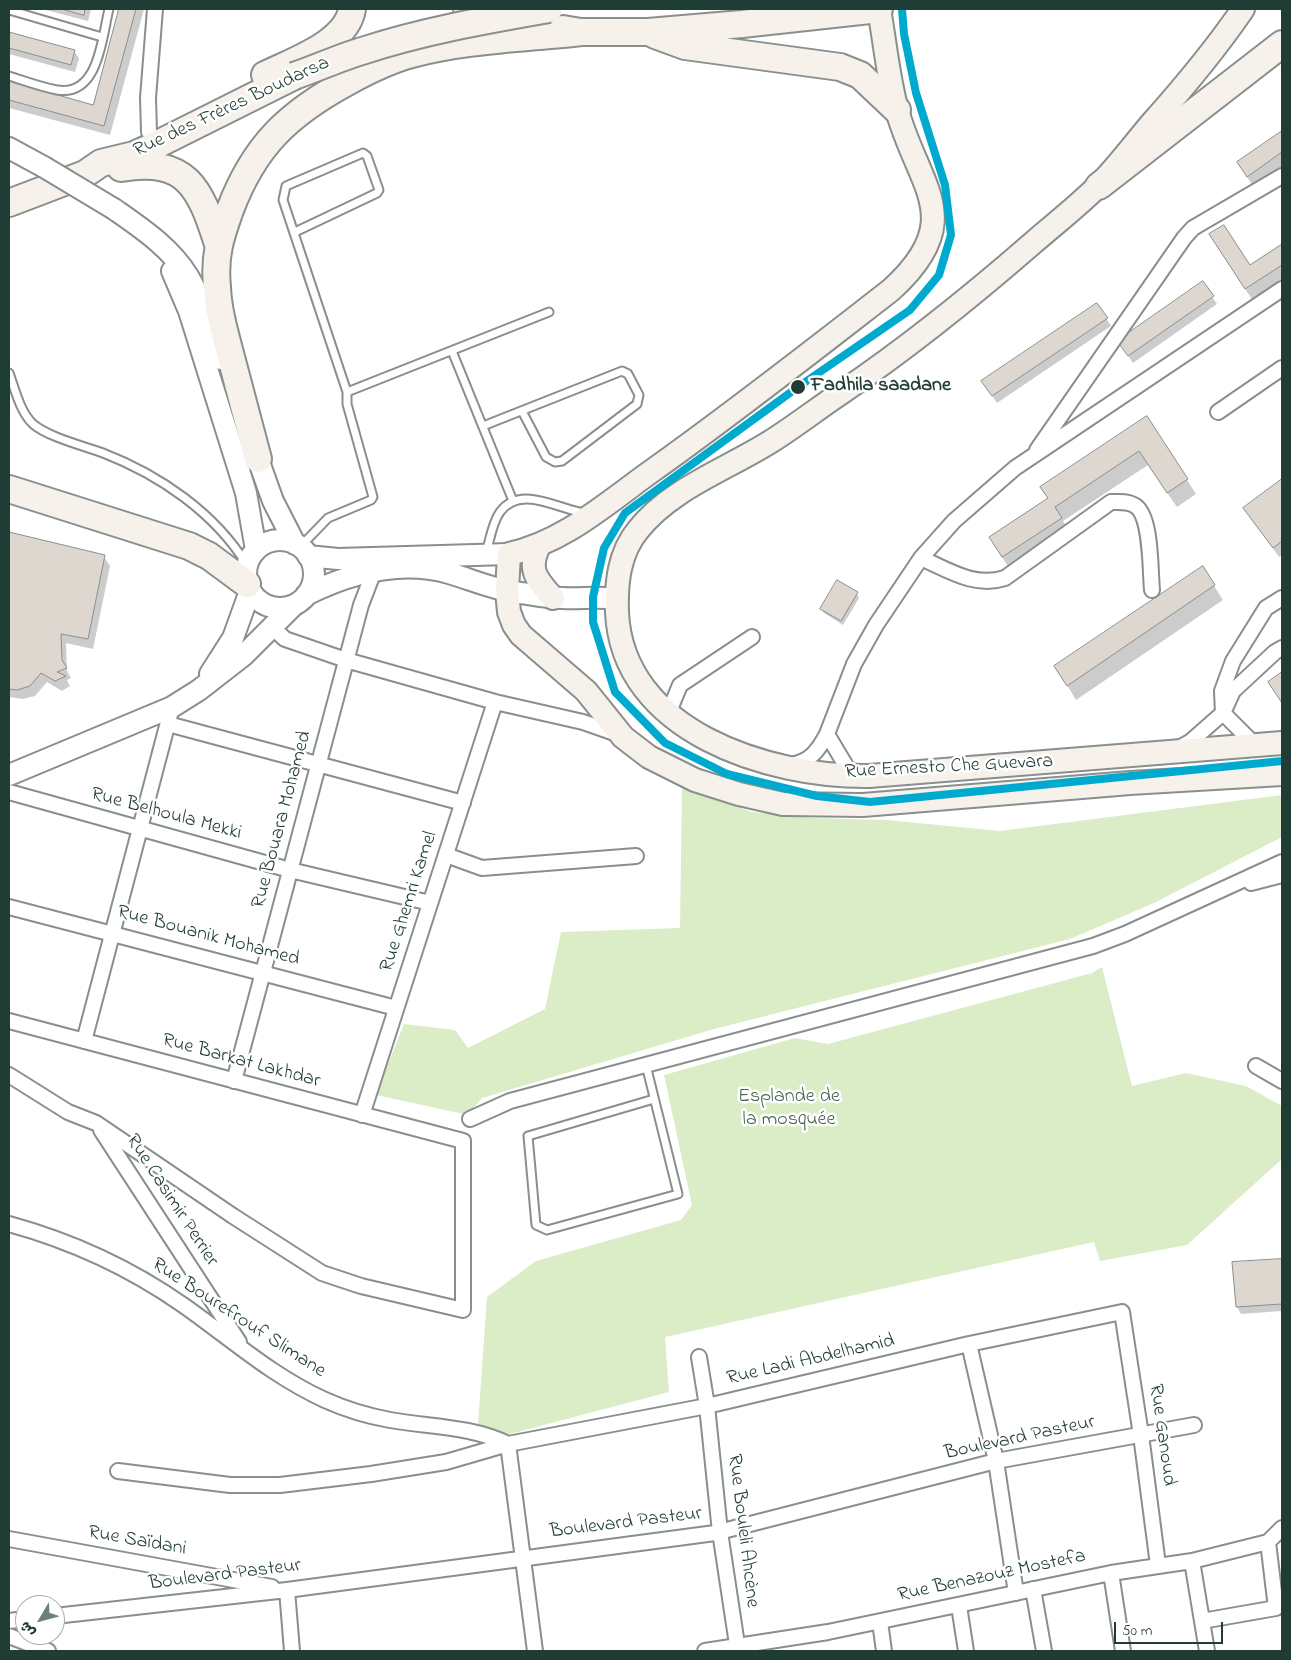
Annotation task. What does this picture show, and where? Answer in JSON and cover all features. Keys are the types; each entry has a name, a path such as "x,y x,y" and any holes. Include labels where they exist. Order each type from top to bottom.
{"highway":[{"path":"93,168 126,143 334,39 346,26 352,9"},
{"path":"467,9 542,26 581,32"},
{"name":"Rue des Frères Boudarsa","path":"9,203 93,168 134,155 294,76 362,51 463,24 549,9"},
{"path":"218,244 238,191 253,162 282,126 313,100 367,71 412,54 478,43 581,32 648,32 879,9"},
{"path":"648,32 685,46 840,67 860,75 897,110"},
{"path":"1099,186 1282,44"},
{"path":"93,168 146,164 165,167 175,171 194,187 208,213 218,244 218,304 258,459"},
{"path":"9,489 189,546 250,573"}],"main road":[{"path":"199,690 233,638 250,573 267,542 279,540 301,549 338,559 509,554 539,546 592,514 697,439 908,275 926,245 932,228 934,210 931,195 897,110 879,9"},
{"name":"Rue Ernesto Che Guevara","path":"1243,9 1216,49 1099,186 1004,268 909,347 769,443 715,471 655,513 638,530 624,552 619,570 616,599 618,630 625,652 640,681 654,700 668,714 683,726 718,744 787,766 813,772 852,776 1282,743"},
{"path":"9,148 114,208 162,246 180,266 195,291 278,511 313,567 314,578 300,600 273,628 244,655 170,715 9,775"},
{"path":"162,246 188,311 246,493 250,573 264,605 274,608 300,600 345,576 374,571 420,568 448,573 507,591 553,598 604,597 616,599"},
{"path":"539,546 533,558 534,572 553,598"},
{"name":"Rue Ernesto Che Guevara","path":"509,554 507,591 509,612 514,625 521,635 586,691 623,737 649,757 695,780 739,794 783,804 864,805 1130,783 1282,774"}],"street":[{"path":"149,132 148,98 155,9"},
{"path":"1032,456 1184,238 1193,228 1282,176"},
{"path":"787,766 801,764 815,754 827,734 854,664 895,594 921,558 954,521 981,495 1032,456 1282,289"},
{"path":"1218,412 1282,368"},
{"path":"921,558 971,579 992,582 1005,578 1111,502 1124,502 1136,505 1143,515 1148,537 1152,590"},
{"name":"Rue Bouara Mohamed","path":"234,1081 361,605 374,571"},
{"path":"1255,745 1222,714 1222,690 1233,661 1266,608 1282,598"},
{"path":"273,628 285,639 346,660 495,702 583,722 623,737"},
{"path":"668,714 680,685 752,637"},
{"path":"1170,753 1190,742 1222,714 1233,691 1269,657 1282,648"},
{"name":"Rue Ghemri Kamel","path":"362,1115 495,702"},
{"path":"84,1041 170,715 318,765 463,803"},
{"path":"827,734 852,776"},
{"name":"Rue Belhoula Mekki","path":"9,792 290,870 430,903"},
{"path":"446,855 482,868 636,856"},
{"path":"470,1119 510,1101 1093,946 1282,862"},
{"path":"1218,890 1282,875"},
{"name":"Rue Bouanik Mohamed","path":"9,907 112,932 396,1008"},
{"name":"Rue Barkat Lakhdar","path":"9,1021 463,1141 463,1310 361,1286 322,1273 233,1216 96,1123"},
{"path":"1256,1066 1282,1081"},
{"path":"9,1074 68,1112 96,1123"},
{"name":"Rue Casimir Perrier","path":"96,1123 245,1351"},
{"name":"Rue Bourefrouf Slimane","path":"9,1224 68,1243 131,1273 182,1304 245,1351 296,1385 326,1400 357,1412 389,1420 479,1433 508,1444"},
{"name":"Rue Ladi Abdelhamid","path":"118,1471 230,1485 280,1485 446,1462 508,1444 707,1406 969,1344 1122,1312"},
{"name":"Rue Ganoud","path":"1122,1312 1158,1565"},
{"path":"969,1344 996,1462 1016,1593"},
{"name":"Rue Bouleli Ahcène","path":"699,1357 707,1406 720,1532 738,1649"},
{"name":"Boulevard Pasteur","path":"65,1615 287,1590 720,1532 996,1462 1194,1425"},
{"path":"508,1444 535,1651"},
{"path":"1202,1621 1276,1608 1268,1542 1282,1528"},
{"name":"Rue Saïdani","path":"9,1539 287,1590"},
{"name":"Rue Benazouz Mostefa","path":"704,1651 738,1649 880,1622 1111,1572 1192,1561 1268,1542"},
{"path":"1192,1561 1207,1651"},
{"path":"1111,1572 1123,1651"},
{"path":"1033,1589 1044,1651"},
{"path":"287,1590 292,1651"},
{"path":"959,1606 966,1651"},
{"path":"880,1622 884,1651"},
{"path":"9,1636 48,1651"}],"lane":[{"path":"9,76 57,90 75,88 90,77 109,9"},
{"path":"9,10 102,37"},
{"path":"295,232 377,193 379,190 367,156 363,153 286,186 283,200 347,392 347,404 373,497 371,500 328,518 301,549"},
{"path":"347,392 549,312"},
{"path":"452,351 513,501"},
{"path":"483,426 622,371 628,374 639,395 636,404 562,461 555,462 546,456 522,411"},
{"path":"9,373 27,417 38,428 117,458 160,481 217,525 236,547 250,573"},
{"path":"486,554 500,512 513,501 531,499 592,514"},
{"path":"646,1065 678,1194 547,1230 536,1225 528,1136 654,1099"}],"green space":[{"path":"682,788 752,812 812,818 887,820 1000,831 1282,795 1282,837 1154,903 1070,939 714,1029 482,1098 468,1115 376,1095 404,1024 455,1030 468,1048 545,1009 561,932 680,928"},
{"name":"Esplande de la mosquée","path":"1102,967 1132,1086 1186,1073 1246,1086 1282,1106 1282,1159 1187,1245 1100,1261 1094,1242 665,1337 669,1392 506,1435 478,1424 487,1297 536,1261 681,1220 692,1205 664,1075 795,1038 828,1044 1092,973"}],"building":[{"path":"62,9 85,9 84,15"},
{"path":"119,9 136,9 104,126 9,100 9,81 93,105"},
{"path":"9,32 75,50 71,65 9,48"},
{"path":"1282,131 1282,152 1247,177 1237,162"},
{"path":"1224,225 1250,265 1282,244 1282,265 1245,289 1209,234"},
{"path":"1203,281 1214,296 1128,356 1117,341"},
{"path":"1097,303 1108,318 992,396 981,381"},
{"path":"1147,416 1188,479 1167,493 1139,451 1055,507 1062,518 1002,557 989,537 1048,498 1040,487"},
{"path":"1282,479 1282,541 1273,548 1243,508"},
{"path":"9,532 105,555 88,639 61,634 62,660 67,668 57,672 66,676 55,681 41,673 30,686 17,690 9,689"},
{"path":"1203,566 1215,585 1067,686 1054,666"},
{"path":"837,580 858,592 841,621 820,609"},
{"path":"1282,672 1282,703 1268,682"},
{"path":"1282,1259 1282,1304 1236,1307 1232,1262"}],"transit line":[{"path":"902,9 904,34 916,93 945,185 951,235 939,275 910,310 798,387 625,513 604,548 593,597 593,622 615,692 665,743 727,774 817,796 870,802 1282,761"}],"place":[{"name":"Fadhila saadane","path":"798,387"}]}
